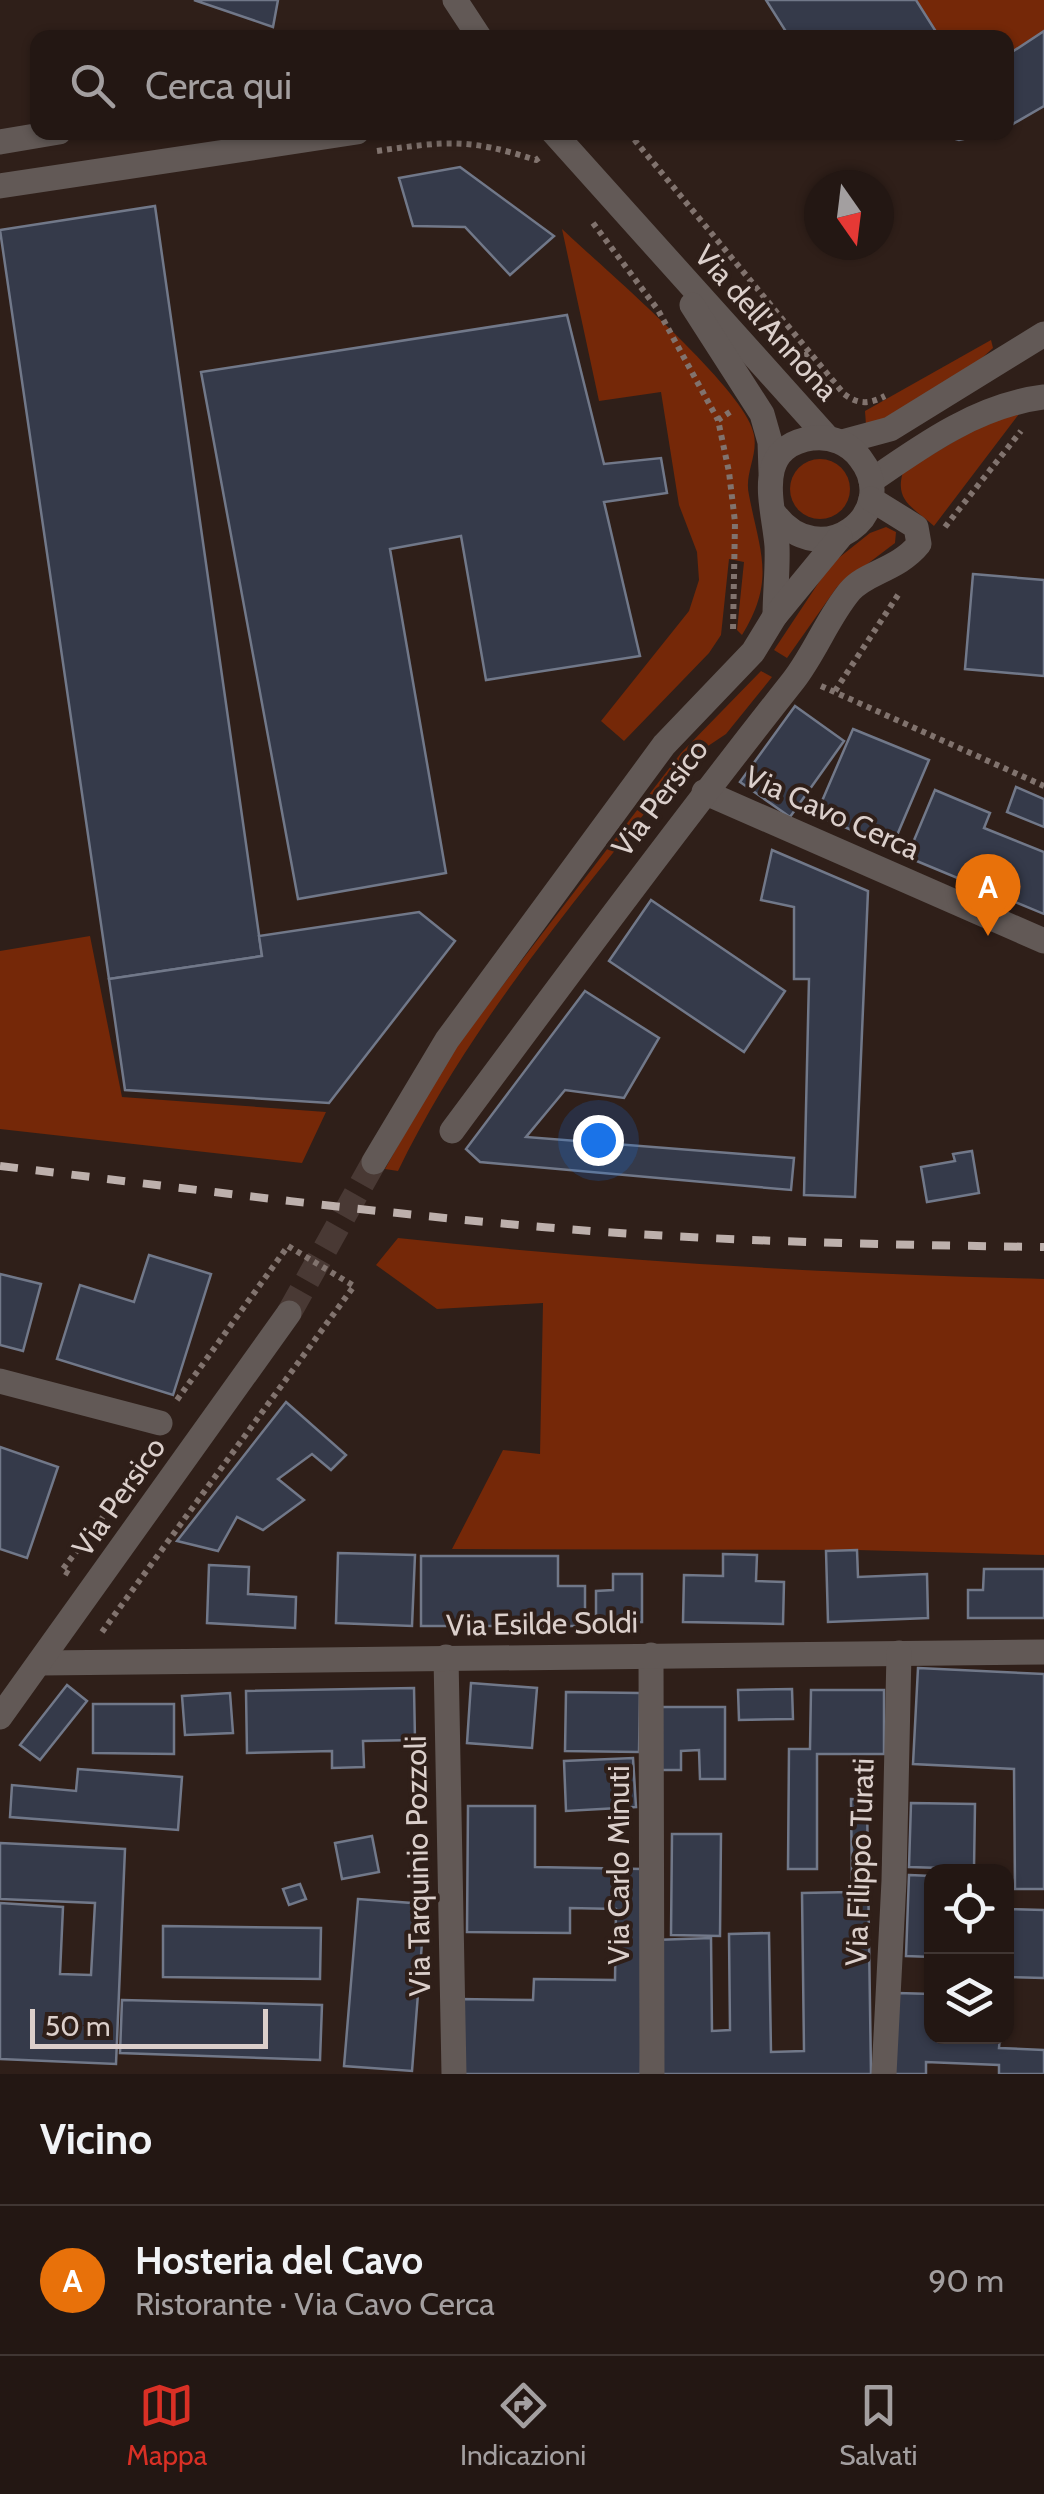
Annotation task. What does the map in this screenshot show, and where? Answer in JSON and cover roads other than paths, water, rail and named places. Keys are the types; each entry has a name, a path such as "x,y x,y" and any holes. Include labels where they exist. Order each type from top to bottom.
{"street":[{"path":"455,0 475,30"},
{"path":"0,142 30,137"},
{"path":"0,186 304,140"},
{"name":"Via dell'Annona","path":"561,140 657,250 835,440"},
{"name":"Via dell'Annona","path":"657,250 762,414 770,442 771,472"},
{"path":"835,440 856,452 866,465 860,510 825,541 795,534 774,513 769,500 771,472 780,456 794,444 810,438 835,440 890,429 1044,334"},
{"name":"Via Persico","path":"374,1162 447,1040 664,744 753,652 774,616 860,510 916,450 985,411 1044,397"},
{"name":"Via Persico","path":"452,1131 704,792 797,676 852,588 894,567 919,544 916,527 909,522 860,510"},
{"name":"Via Persico","path":"774,513 774,616"},
{"name":"Via Cavo Cerca","path":"704,792 1044,941"},
{"name":"Via Persico","path":"0,1717 289,1313"},
{"path":"0,1380 160,1423"},
{"name":"Via Esilde Soldi","path":"41,1662 1044,1652"},
{"name":"Via Filippo Turati","path":"884,2074 894,1882 898,1653"},
{"name":"Via Carlo Minuti","path":"651,1655 652,2074"},
{"name":"Via Tarquinio Pozzoli","path":"446,1657 454,2074"}],"tunnel":[{"path":"289,1313 374,1162"}],"railway":[{"path":"0,1166 377,1211 604,1232 1044,1247"}],"place":[{"name":"Hosteria del Cavo","path":"988,936"}]}
